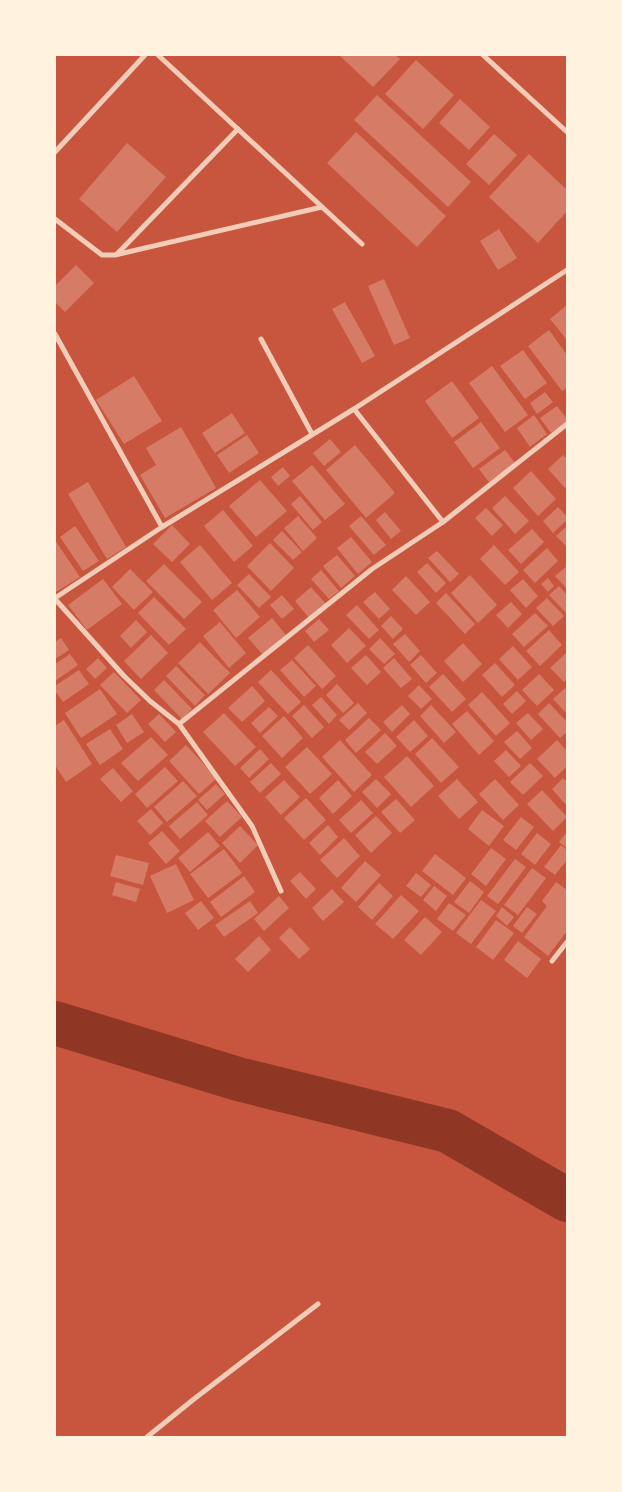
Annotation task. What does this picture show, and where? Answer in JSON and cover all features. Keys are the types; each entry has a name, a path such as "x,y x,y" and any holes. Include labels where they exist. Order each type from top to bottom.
{"street":[{"path":"55,152 145,55"},
{"path":"158,55 362,244"},
{"path":"483,55 567,132"},
{"path":"115,255 238,128"},
{"path":"55,219 102,255 115,255 322,207"},
{"path":"281,891 252,826 179,724 150,701 124,676 55,599 162,527 354,410 567,270"},
{"path":"55,334 58,347 162,527"},
{"path":"261,339 312,434"},
{"path":"354,410 443,522"},
{"path":"179,724 372,570 443,522 567,424"},
{"path":"552,961 567,942"},
{"path":"147,1437 318,1304"}],"building":[{"path":"339,55 395,55 400,59 373,87"},
{"path":"416,60 454,95 423,129 385,94"},
{"path":"377,95 471,182 448,207 354,120"},
{"path":"460,99 490,127 469,150 439,123"},
{"path":"356,132 446,216 417,247 327,163"},
{"path":"494,134 517,155 489,185 466,164"},
{"path":"127,143 166,177 117,232 79,199"},
{"path":"529,154 567,190 567,211 538,243 489,197"},
{"path":"499,229 517,258 498,270 480,241"},
{"path":"76,265 94,283 65,312 55,302 55,286"},
{"path":"384,279 410,338 394,345 368,286"},
{"path":"345,302 375,356 362,363 332,309"},
{"path":"567,305 567,340 550,319"},
{"path":"549,330 567,355 567,388 562,391 528,346"},
{"path":"523,350 547,383 525,399 500,366"},
{"path":"492,366 528,415 505,432 469,383"},
{"path":"134,376 162,421 124,444 96,400"},
{"path":"452,381 479,418 452,438 425,401"},
{"path":"545,392 553,402 537,414 530,403"},
{"path":"557,406 567,419 567,422 551,433 540,418"},
{"path":"232,413 245,433 215,453 202,433"},
{"path":"534,415 547,434 530,447 517,428"},
{"path":"481,422 500,448 473,468 454,442"},
{"path":"181,427 216,488 165,518 140,475 156,465 146,448"},
{"path":"247,435 259,453 229,473 217,455"},
{"path":"330,439 341,452 324,466 313,453"},
{"path":"355,445 395,493 366,518 326,470"},
{"path":"505,450 515,463 489,482 479,469"},
{"path":"563,455 567,459 567,486 565,488 548,469"},
{"path":"312,465 345,504 325,520 292,481"},
{"path":"283,467 290,476 278,486 271,477"},
{"path":"531,471 556,499 538,516 513,488"},
{"path":"260,480 287,511 256,537 229,506"},
{"path":"88,482 126,547 107,559 68,494"},
{"path":"300,496 322,522 313,530 291,504"},
{"path":"505,496 529,521 515,534 492,508"},
{"path":"558,507 567,517 567,520 553,533 543,521"},
{"path":"486,508 503,525 492,536 475,518"},
{"path":"223,510 253,546 234,562 204,526"},
{"path":"385,512 401,531 391,539 376,520"},
{"path":"298,516 317,538 303,551 284,528"},
{"path":"361,516 386,545 374,555 349,526"},
{"path":"172,525 190,544 172,562 153,544"},
{"path":"75,526 99,561 83,571 60,537"},
{"path":"567,526 567,547 556,536"},
{"path":"532,529 544,542 521,564 508,550"},
{"path":"282,531 302,552 293,560 273,540"},
{"path":"351,537 372,562 358,574 337,548"},
{"path":"55,540 80,577 56,592 55,590"},
{"path":"270,543 294,568 271,591 247,566"},
{"path":"200,545 232,583 212,600 180,562"},
{"path":"494,545 519,572 505,585 480,559"},
{"path":"547,548 558,561 535,583 523,570"},
{"path":"437,551 459,574 450,582 428,558"},
{"path":"337,555 355,576 341,588 323,566"},
{"path":"427,563 446,583 436,593 417,572"},
{"path":"164,564 202,602 184,619 146,581"},
{"path":"567,566 567,589 555,576"},
{"path":"130,569 153,592 134,610 112,587"},
{"path":"321,570 339,591 329,599 311,579"},
{"path":"249,574 271,597 259,608 237,585"},
{"path":"470,575 497,605 478,623 451,593"},
{"path":"406,576 430,602 416,615 392,590"},
{"path":"548,578 554,586 548,592 541,584"},
{"path":"103,579 122,604 87,630 68,605"},
{"path":"523,579 538,596 526,608 510,590"},
{"path":"559,586 567,595 566,613 549,595"},
{"path":"311,587 326,604 309,618 295,601"},
{"path":"237,590 260,617 236,638 213,610"},
{"path":"375,592 390,609 379,619 363,602"},
{"path":"446,593 475,624 465,634 436,603"},
{"path":"282,595 294,609 282,619 270,605"},
{"path":"154,597 186,629 169,645 138,613"},
{"path":"547,598 564,616 553,626 536,608"},
{"path":"511,602 522,614 508,628 496,615"},
{"path":"357,605 379,630 369,639 346,615"},
{"path":"535,613 548,626 524,647 512,634"},
{"path":"391,616 403,629 393,639 381,626"},
{"path":"272,618 286,635 263,655 248,638"},
{"path":"319,619 329,630 314,642 305,631"},
{"path":"136,620 147,632 131,648 120,636"},
{"path":"220,622 246,653 229,668 203,636"},
{"path":"349,628 366,646 347,663 331,645"},
{"path":"549,630 562,645 540,666 526,651"},
{"path":"405,634 420,651 409,662 393,644"},
{"path":"151,635 168,653 141,679 124,661"},
{"path":"61,638 69,650 55,659 55,642"},
{"path":"380,638 395,654 384,664 369,649"},
{"path":"200,642 230,673 208,694 178,663"},
{"path":"463,643 482,664 463,682 444,661"},
{"path":"308,645 336,676 322,689 294,658"},
{"path":"513,646 532,667 518,680 499,659"},
{"path":"567,652 567,679 564,682 550,668"},
{"path":"70,654 78,665 55,681 55,664"},
{"path":"366,655 381,672 367,685 351,668"},
{"path":"421,655 437,673 426,683 410,665"},
{"path":"98,658 107,668 95,679 86,669"},
{"path":"394,658 412,679 401,688 383,668"},
{"path":"292,660 316,686 304,697 280,670"},
{"path":"495,663 515,685 502,697 482,675"},
{"path":"176,666 205,695 195,706 166,676"},
{"path":"79,670 89,684 63,702 55,691 55,686"},
{"path":"271,670 301,702 288,714 258,682"},
{"path":"114,672 141,700 127,713 100,685"},
{"path":"443,674 466,699 452,712 429,687"},
{"path":"539,674 554,690 537,706 522,690"},
{"path":"164,680 192,709 182,719 154,690"},
{"path":"337,684 354,703 343,713 326,695"},
{"path":"419,685 432,699 421,709 408,696"},
{"path":"252,686 265,701 242,722 228,708"},
{"path":"565,688 567,691 567,714 553,699"},
{"path":"100,689 117,714 81,738 65,713"},
{"path":"517,691 526,701 512,714 503,704"},
{"path":"482,692 510,723 496,736 468,705"},
{"path":"321,697 337,715 329,724 312,705"},
{"path":"358,703 367,713 349,730 339,720"},
{"path":"549,703 567,722 567,732 560,738 538,714"},
{"path":"304,705 324,727 312,738 292,716"},
{"path":"402,705 410,714 392,732 383,722"},
{"path":"431,705 456,732 444,743 420,716"},
{"path":"269,707 278,716 260,733 251,723"},
{"path":"467,711 494,741 479,755 452,724"},
{"path":"224,713 256,747 235,766 203,732"},
{"path":"528,713 543,729 531,740 516,723"},
{"path":"132,714 144,732 127,743 116,725"},
{"path":"159,714 176,732 165,742 148,724"},
{"path":"284,716 303,738 282,758 262,736"},
{"path":"369,718 381,730 356,753 345,740"},
{"path":"64,720 92,764 66,782 55,765 55,726"},
{"path":"414,720 428,736 410,752 396,737"},
{"path":"110,729 123,749 100,765 86,744"},
{"path":"517,731 532,748 520,759 504,742"},
{"path":"385,733 397,746 377,764 365,752"},
{"path":"151,737 168,755 138,781 121,763"},
{"path":"432,738 459,767 441,783 415,754"},
{"path":"340,740 372,775 354,792 322,757"},
{"path":"557,740 567,751 567,766 555,778 537,759"},
{"path":"186,745 217,778 199,794 169,761"},
{"path":"307,747 332,774 310,794 285,767"},
{"path":"260,749 269,759 249,778 240,768"},
{"path":"506,750 521,766 509,777 494,761"},
{"path":"407,756 434,786 411,807 384,777"},
{"path":"271,763 281,774 260,793 250,782"},
{"path":"530,763 543,776 523,795 510,782"},
{"path":"165,767 178,781 147,808 135,794"},
{"path":"113,768 133,791 121,802 100,779"},
{"path":"563,778 567,782 567,806 552,789"},
{"path":"376,779 391,794 377,808 362,792"},
{"path":"457,779 478,802 459,819 438,796"},
{"path":"495,779 519,805 503,820 479,794"},
{"path":"284,780 300,797 281,815 265,797"},
{"path":"338,780 352,796 333,814 319,798"},
{"path":"183,781 197,796 167,822 154,807"},
{"path":"216,784 225,794 207,810 198,800"},
{"path":"542,790 567,817 553,831 527,804"},
{"path":"306,798 326,820 304,840 284,818"},
{"path":"396,799 415,820 400,833 381,812"},
{"path":"361,800 373,813 351,833 339,820"},
{"path":"227,801 242,817 220,837 205,821"},
{"path":"197,802 208,815 180,839 169,826"},
{"path":"151,809 163,823 150,835 137,821"},
{"path":"482,810 504,826 489,846 468,829"},
{"path":"376,816 392,833 371,853 355,835"},
{"path":"521,817 534,827 516,850 503,840"},
{"path":"328,825 338,837 320,855 309,843"},
{"path":"240,826 258,845 240,863 222,843"},
{"path":"162,831 180,851 166,864 148,843"},
{"path":"208,832 220,846 190,872 178,858"},
{"path":"537,833 551,844 535,865 521,854"},
{"path":"565,834 567,835 567,848 559,842"},
{"path":"344,838 360,856 337,878 320,860"},
{"path":"561,845 567,850 567,860 555,875 544,867"},
{"path":"491,848 506,859 486,886 471,874"},
{"path":"224,849 242,873 208,898 190,874"},
{"path":"435,854 466,878 453,895 422,871"},
{"path":"116,855 149,863 143,885 110,876"},
{"path":"515,859 526,867 498,904 487,896"},
{"path":"365,861 381,875 356,902 341,888"},
{"path":"176,864 194,900 167,913 150,876"},
{"path":"532,868 546,878 518,915 504,905"},
{"path":"300,872 316,889 306,899 290,881"},
{"path":"416,873 431,885 421,897 406,886"},
{"path":"244,876 255,892 221,917 210,902"},
{"path":"470,881 484,892 469,913 454,902"},
{"path":"116,882 140,889 136,902 112,895"},
{"path":"556,882 567,890 567,931 548,956 524,937 547,906 542,901"},
{"path":"379,883 393,896 372,920 358,907"},
{"path":"434,886 447,896 436,911 423,900"},
{"path":"332,889 344,902 323,921 312,908"},
{"path":"401,895 419,911 393,939 375,924"},
{"path":"279,896 289,908 264,931 254,919"},
{"path":"481,900 496,911 471,944 456,933"},
{"path":"201,901 214,918 198,930 185,913"},
{"path":"250,901 258,913 224,937 215,925"},
{"path":"449,903 466,915 453,931 437,919"},
{"path":"502,907 514,917 507,926 496,916"},
{"path":"527,907 537,914 522,933 513,926"},
{"path":"425,917 442,932 421,955 404,940"},
{"path":"496,920 514,933 493,960 476,947"},
{"path":"290,927 310,949 299,959 279,938"},
{"path":"259,936 271,950 248,972 235,959"},
{"path":"518,941 541,959 527,978 504,960"}],"waterway":[{"path":"55,1023 238,1079 448,1131 567,1200"}]}
